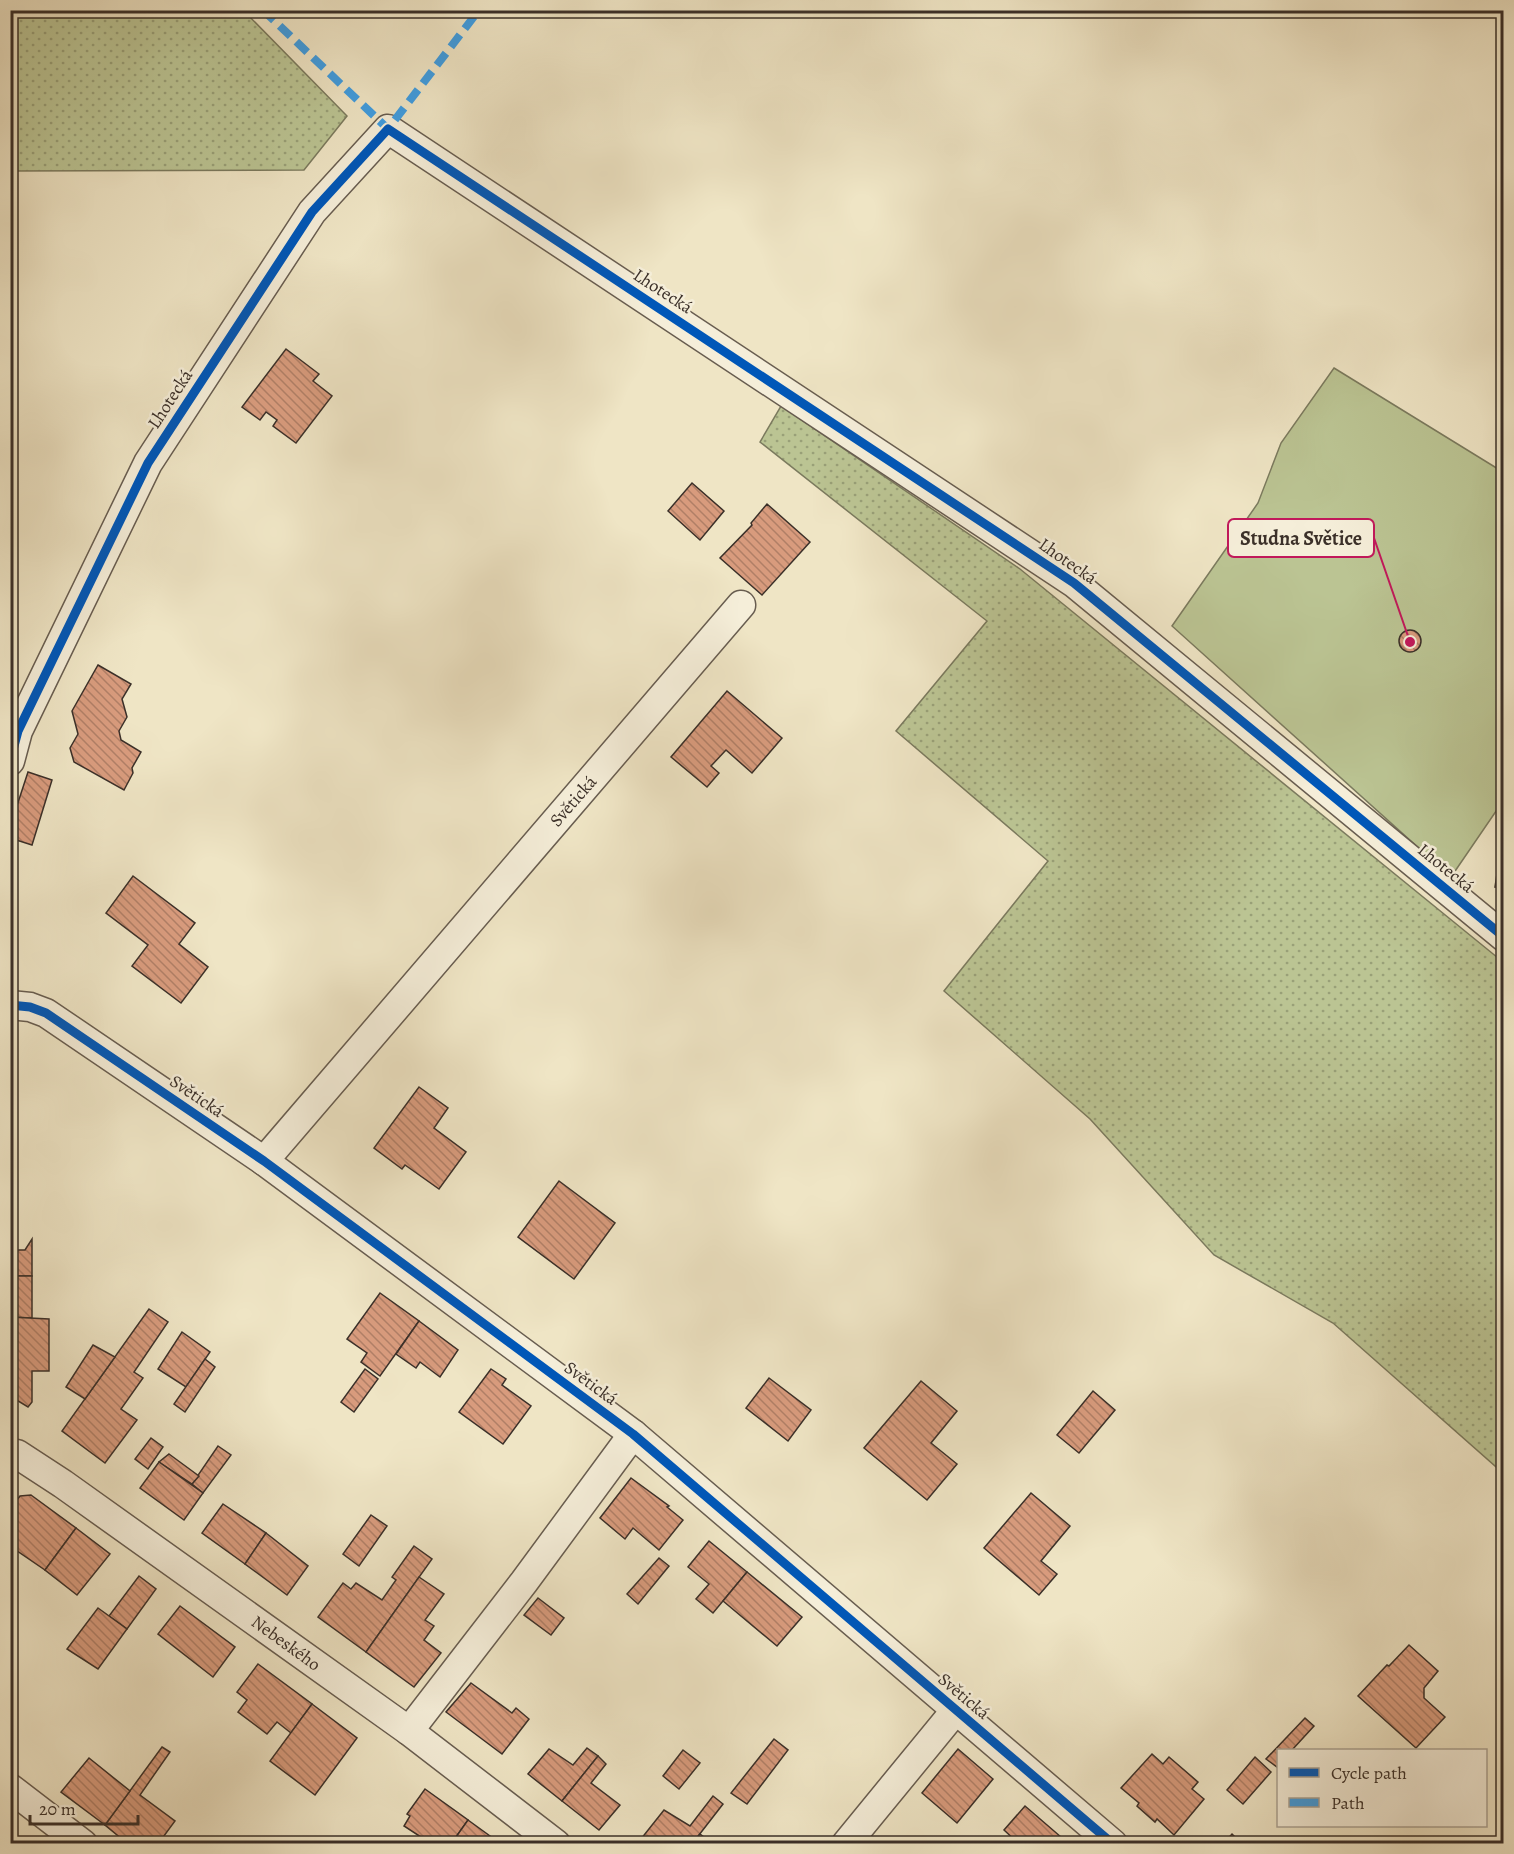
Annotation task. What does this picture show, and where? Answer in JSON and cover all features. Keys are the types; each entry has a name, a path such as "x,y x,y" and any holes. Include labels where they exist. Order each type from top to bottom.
{"street":[{"name":"Lhotecká","path":"10,761 18,730 148,463 312,212 388,129 1074,583 1503,937"},
{"name":"Světická","path":"264,1161 741,605"},
{"name":"Světická","path":"10,1005 30,1007 46,1014 264,1161 633,1434 1113,1844"},
{"path":"409,1731 524,1582 633,1434"},
{"name":"Nebeského","path":"10,1453 17,1454 63,1484 409,1731 556,1844"},
{"path":"846,1844 955,1711"},
{"path":"10,1788 83,1844"}],"green space":[{"path":"10,11 244,11 347,116 304,170 11,171"},
{"path":"1334,368 1503,472 1503,801 1451,877 1172,626 1258,503 1281,443"},
{"path":"781,406 1020,569 1503,962 1503,1473 1333,1323 1214,1255 1090,1119 944,991 1048,861 896,731 987,621 760,442"}],"building":[{"path":"286,349 319,374 313,381 332,396 296,443 273,426 277,420 266,412 260,420 242,407"},
{"path":"692,483 724,511 700,540 668,511"},
{"path":"767,504 810,542 762,595 720,558 752,525 751,523"},
{"path":"1406,630 1414,630 1421,637 1421,645 1414,652 1406,652 1399,645 1399,637"},
{"path":"98,665 131,684 122,699 127,717 119,731 121,740 141,752 124,790 74,762 70,748 78,734 72,711"},
{"path":"727,691 782,738 752,773 726,750 711,766 719,773 707,787 671,757"},
{"path":"28,772 52,780 32,845 10,838 10,827"},
{"path":"1498,867 1504,868 1504,888 1495,887"},
{"path":"133,876 195,923 179,944 208,967 181,1003 132,966 148,945 106,913"},
{"path":"419,1087 448,1108 434,1128 466,1152 439,1189 405,1165 402,1169 374,1148"},
{"path":"559,1181 615,1223 574,1279 518,1237"},
{"path":"32,1239 32,1276 10,1276 10,1250 25,1250"},
{"path":"10,1276 32,1276 32,1318 10,1317"},
{"path":"380,1293 419,1321 380,1376 361,1362 367,1353 347,1339"},
{"path":"149,1309 168,1322 134,1372 143,1378 121,1409 137,1420 105,1463 62,1431"},
{"path":"10,1317 49,1319 49,1371 32,1371 32,1402 28,1407 10,1396"},
{"path":"419,1321 458,1350 440,1377 420,1362 416,1368 396,1354"},
{"path":"182,1332 210,1352 186,1387 158,1369"},
{"path":"93,1345 115,1357 85,1399 66,1387"},
{"path":"205,1359 215,1367 185,1412 174,1404"},
{"path":"365,1369 378,1379 354,1412 341,1402"},
{"path":"491,1369 506,1379 502,1385 531,1406 503,1444 459,1412"},
{"path":"769,1378 811,1410 788,1441 746,1408"},
{"path":"921,1381 957,1411 931,1443 957,1464 927,1500 864,1448"},
{"path":"1093,1391 1115,1410 1079,1453 1057,1435"},
{"path":"151,1438 163,1447 148,1469 135,1459"},
{"path":"218,1446 231,1455 203,1493 192,1484"},
{"path":"169,1454 199,1476 192,1484 159,1462"},
{"path":"159,1462 203,1493 184,1520 140,1488"},
{"path":"631,1478 669,1506 667,1507 683,1520 659,1550 633,1528 625,1539 600,1518"},
{"path":"1031,1493 1070,1526 1041,1561 1057,1574 1039,1595 984,1548"},
{"path":"31,1495 76,1528 45,1570 10,1546 10,1509 20,1496"},
{"path":"223,1504 266,1533 245,1564 202,1533"},
{"path":"371,1515 387,1526 359,1566 343,1554"},
{"path":"76,1528 110,1554 77,1595 45,1570"},
{"path":"266,1533 308,1566 287,1595 245,1564"},
{"path":"709,1541 747,1572 713,1613 696,1599 709,1584 688,1567"},
{"path":"414,1546 432,1559 366,1652 318,1617 343,1583 351,1589 356,1583 382,1600 396,1580 392,1577"},
{"path":"659,1558 669,1566 638,1604 627,1594"},
{"path":"747,1572 802,1617 777,1646 723,1601"},
{"path":"139,1576 156,1589 127,1629 109,1616"},
{"path":"419,1577 444,1594 425,1620 434,1626 424,1640 441,1653 414,1687 366,1652"},
{"path":"538,1598 564,1618 551,1635 524,1615"},
{"path":"180,1606 235,1647 213,1677 158,1634"},
{"path":"98,1608 127,1629 98,1669 67,1649"},
{"path":"1409,1645 1438,1671 1424,1688 1424,1698 1445,1717 1416,1748 1358,1696"},
{"path":"258,1664 312,1704 291,1733 277,1722 267,1734 238,1712 247,1700 237,1692"},
{"path":"471,1683 512,1713 516,1708 529,1719 502,1754 446,1712"},
{"path":"312,1704 357,1738 315,1795 270,1761"},
{"path":"1305,1718 1314,1726 1293,1749 1277,1749 1277,1767 1266,1759"},
{"path":"774,1739 788,1750 747,1804 731,1793"},
{"path":"162,1747 170,1752 140,1795 175,1821 158,1844 128,1844 105,1825"},
{"path":"587,1748 598,1756 562,1801 528,1774 549,1749 573,1765"},
{"path":"958,1749 993,1779 957,1823 922,1793"},
{"path":"683,1750 700,1763 679,1789 663,1776"},
{"path":"1152,1754 1163,1764 1169,1757 1198,1782 1192,1789 1204,1799 1174,1835 1157,1819 1155,1822 1137,1806 1139,1803 1121,1788"},
{"path":"598,1756 606,1764 591,1783 620,1805 599,1830 562,1801"},
{"path":"1255,1757 1271,1772 1243,1804 1227,1790"},
{"path":"89,1758 130,1791 105,1825 61,1792"},
{"path":"425,1789 468,1820 451,1844 417,1844 421,1837 404,1826 410,1816 407,1814"},
{"path":"713,1796 723,1804 692,1844 637,1844 664,1810 690,1826"},
{"path":"1025,1806 1061,1837 1056,1844 1019,1844 1004,1830"},
{"path":"468,1820 501,1844 451,1844"},
{"path":"700,1834 707,1844 692,1844"},
{"path":"1232,1834 1242,1844 1223,1844"}],"marked path":[{"path":"263,10 388,129 479,10"}],"cycle path":[{"path":"10,761 18,731 148,463 312,212 388,129 1074,583 1504,937"},
{"path":"10,1005 30,1007 46,1013 264,1161 633,1434 1113,1844"}],"place":[{"name":"Studna Světice","path":"1410,642"}]}
